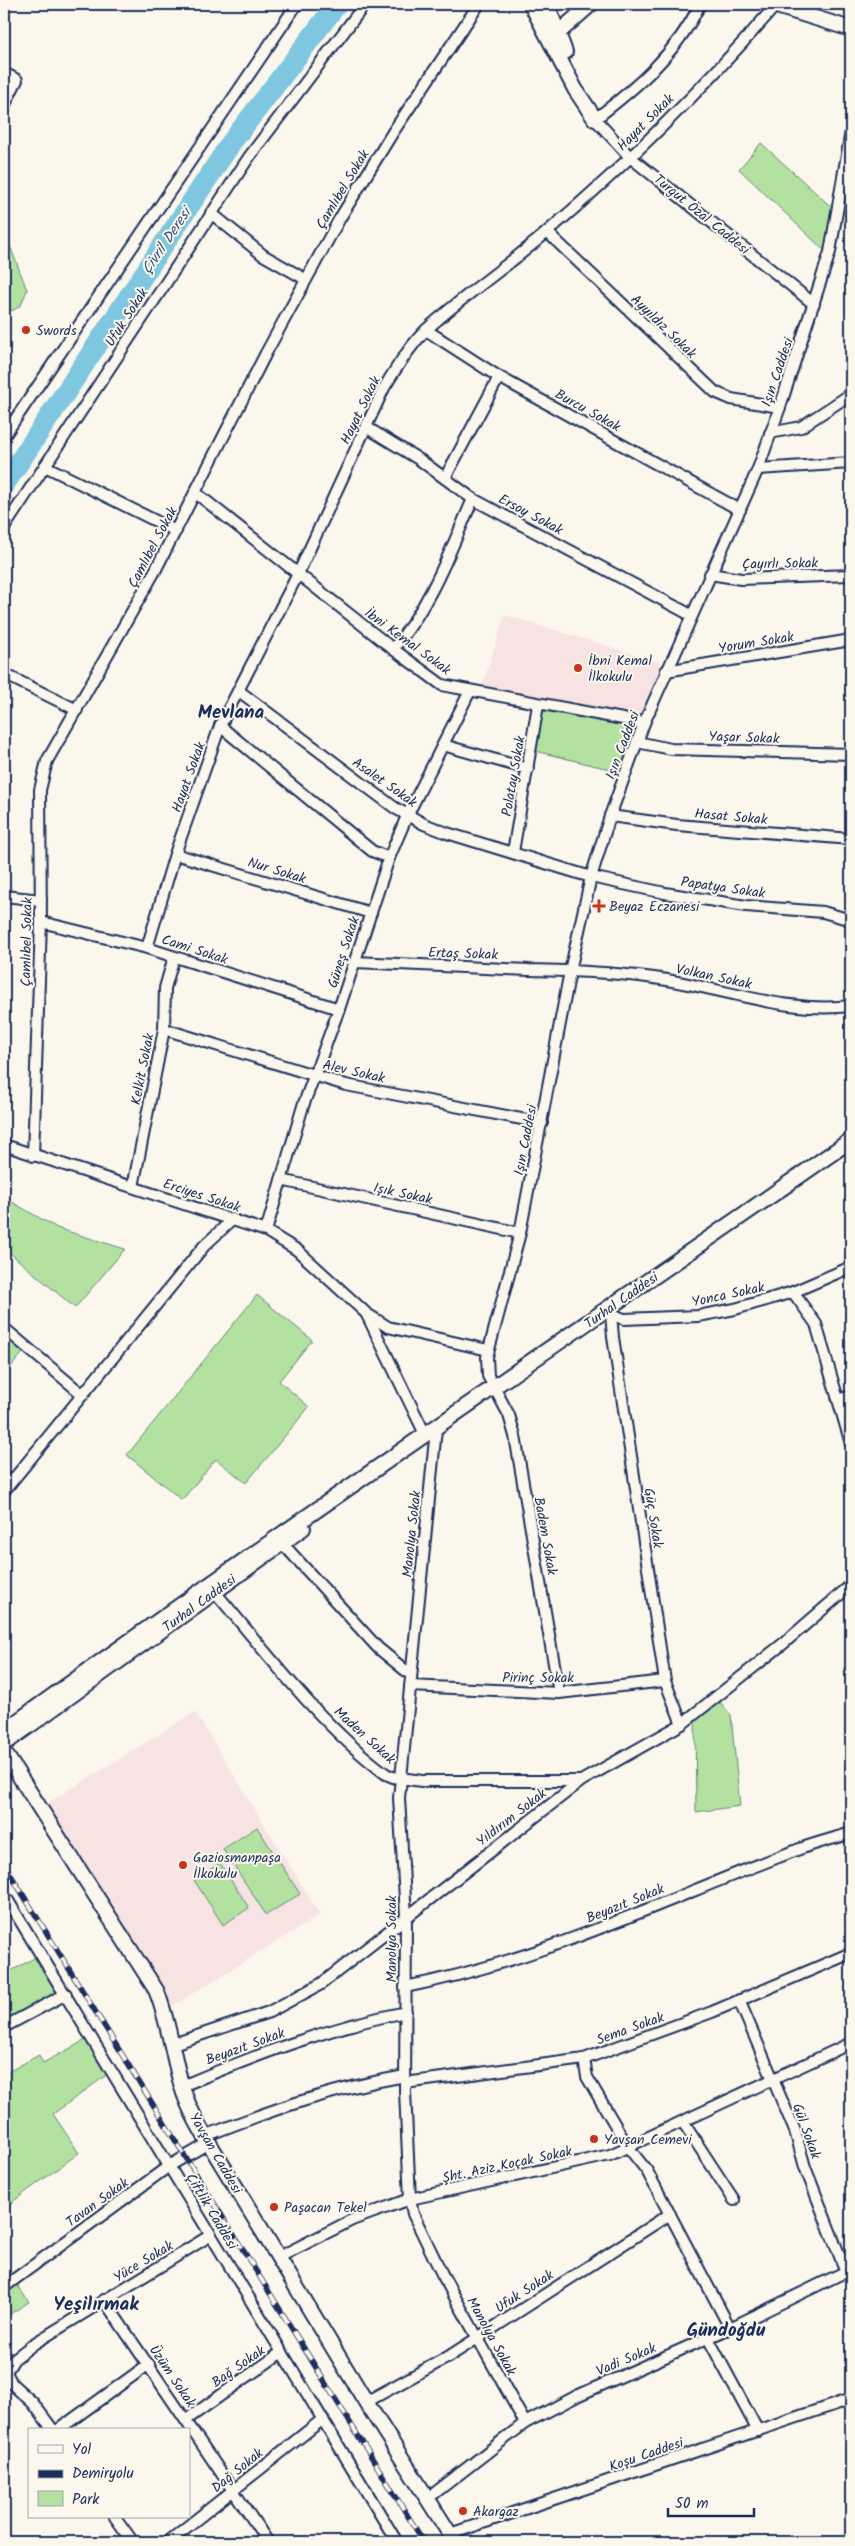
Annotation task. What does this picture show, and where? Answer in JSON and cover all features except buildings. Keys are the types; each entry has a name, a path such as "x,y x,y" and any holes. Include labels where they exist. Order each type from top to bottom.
{"street":[{"path":"4,436 296,4"},
{"name":"Ufuk Sokak","path":"4,528 249,157 364,4"},
{"name":"Çamlıbel Sokak","path":"33,1156 41,922 40,790 42,773 176,532 306,279 388,140 478,4"},
{"name":"Turgut Özal Caddesi","path":"531,4 575,89 595,119 630,157 814,304"},
{"name":"Turgut Özal Caddesi","path":"547,4 557,34 595,119"},
{"path":"557,34 591,4"},
{"path":"595,119 630,93 656,68 686,29 700,4"},
{"path":"773,5 851,29"},
{"name":"Hayat Sokak","path":"146,948 175,854 220,726 298,574 394,371 426,330 547,232 630,157 745,41 773,5"},
{"path":"4,73 17,80 4,106"},
{"name":"Işın Caddesi","path":"494,1388 486,1370 488,1350 520,1233 570,971 591,877 610,816 644,723 758,469 780,407 814,304 836,226 851,131"},
{"path":"211,213 263,255 306,279"},
{"name":"Ayyıldız Sokak","path":"547,232 716,392 730,399 780,407"},
{"name":"Burcu Sokak","path":"426,330 499,377 740,510"},
{"path":"445,478 499,377"},
{"path":"770,433 801,426 851,394"},
{"name":"Ersoy Sokak","path":"366,427 445,478 472,499 691,615"},
{"path":"758,469 851,463"},
{"path":"45,466 176,532"},
{"name":"İbni Kemal Sokak","path":"196,493 393,649 442,685 538,705 644,723"},
{"path":"393,649 406,634 436,581 472,499"},
{"name":"Çayırlı Sokak","path":"710,574 741,579 851,575"},
{"name":"Yorum Sokak","path":"666,671 851,640"},
{"path":"4,674 77,710"},
{"name":"Asalet Sokak","path":"239,691 381,799 407,816 447,833 591,877"},
{"name":"Güneş Sokak","path":"266,1231 313,1076 339,1009 389,858 407,816 470,691"},
{"name":"Polatay Sokak","path":"514,852 538,705"},
{"path":"220,726 372,851 389,858"},
{"name":"Yaşar Sokak","path":"637,742 671,749 851,754"},
{"path":"443,745 528,769"},
{"name":"Hasat Sokak","path":"610,816 687,826 851,839"},
{"name":"Nur Sokak","path":"175,854 371,913"},
{"name":"Papatya Sokak","path":"591,877 665,893 746,906 822,912 851,920"},
{"path":"4,896 40,900"},
{"name":"Cami Sokak","path":"41,922 65,926 146,948 339,1009"},
{"name":"Kelkit Sokak","path":"133,1187 164,1029 165,988 174,957"},
{"name":"Ertaş Sokak","path":"355,962 570,971"},
{"name":"Volkan Sokak","path":"570,971 654,978 726,991 789,1007 832,1008 851,1006"},
{"name":"Alev Sokak","path":"164,1029 313,1076 374,1091 542,1123"},
{"name":"Turhal Caddesi","path":"4,1731 223,1573 610,1311 851,1140"},
{"name":"Erciyes Sokak","path":"4,1146 266,1231 297,1250 367,1314 388,1327 488,1350"},
{"name":"Işık Sokak","path":"281,1180 520,1233"},
{"path":"4,1491 204,1246 233,1219"},
{"name":"Yonca Sokak","path":"610,1311 624,1319 698,1316 735,1309 793,1292 851,1267"},
{"path":"793,1292 816,1324 851,1444"},
{"name":"Güç Sokak","path":"610,1311 665,1681 682,1724"},
{"name":"Erciyes Sokak","path":"367,1314 431,1432"},
{"path":"4,1328 82,1394"},
{"name":"Badem Sokak","path":"494,1388 509,1415 515,1436 559,1693"},
{"path":"838,1400 851,1396"},
{"name":"Manolya Sokak","path":"431,1432 399,1812 406,1916 405,2080 410,2199 413,2214 426,2243 525,2423"},
{"name":"Turhal Caddesi","path":"4,1744 283,1544 392,1460"},
{"path":"283,1544 410,1681"},
{"name":"Yıldırım Sokak","path":"173,2044 269,2012 289,2003 321,1984 363,1953 406,1916 581,1780 682,1724 784,1643 851,1585"},
{"name":"Maden Sokak","path":"215,1592 292,1683 347,1740 382,1771 401,1779 450,1781 581,1780"},
{"name":"Pirinç Sokak","path":"410,1681 559,1693 665,1681"},
{"name":"Yavşan Caddesi","path":"4,1752 146,1971 164,2009 188,2104 207,2140 277,2258 452,2538"},
{"name":"Beyazıt Sokak","path":"405,1987 438,1981 497,1964 583,1934 799,1849 851,1833"},
{"name":"Çiftlik Caddesi","path":"4,1895 66,1994 397,2542"},
{"name":"Sema Sokak","path":"207,2140 283,2105 324,2093 405,2080 584,2059 656,2034 851,1953"},
{"path":"4,2027 66,1994"},
{"name":"Gül Sokak","path":"739,2000 794,2131 805,2166 849,2270"},
{"name":"Beyazıt Sokak","path":"182,2086 304,2040 364,2020 406,2012"},
{"name":"Şht. Aziz Koçak Sokak","path":"277,2258 352,2220 410,2199 589,2161 628,2147 851,2043"},
{"path":"584,2059 587,2077 628,2147 647,2171 730,2328"},
{"path":"683,2122 734,2200"},
{"name":"Tavan Sokak","path":"4,2287 207,2140"},
{"name":"Ufuk Sokak","path":"366,2402 408,2381 670,2214"},
{"name":"Yüce Sokak","path":"52,2428 33,2403 9,2380 6,2372 14,2359 35,2342 211,2235"},
{"name":"Vadi Sokak","path":"427,2498 525,2423 579,2395 730,2328 849,2270"},
{"name":"Üzüm Sokak","path":"104,2300 268,2542"},
{"path":"708,2338 758,2431"},
{"name":"Bağ Sokak","path":"186,2420 282,2352"},
{"path":"61,2428 149,2364"},
{"name":"Koşu Caddesi","path":"452,2538 851,2399"},
{"name":"Dağ Sokak","path":"168,2542 323,2419"},
{"path":"116,2518 133,2542"}],"shaded area":[{"name":"İbni Kemal İlkokulu","path":"505,615 669,665 644,723 480,693"},
{"name":"Gaziosmanpaşa İlkokulu","path":"195,1712 320,1915 164,2011 40,1808"}],"green space":[{"path":"761,143 838,213 829,255 739,169"},
{"path":"4,230 27,290 21,305 14,310 4,312"},
{"path":"538,705 644,723 625,773 531,750"},
{"path":"5,1198 57,1228 125,1249 75,1308 4,1248"},
{"path":"257,1295 312,1340 279,1381 309,1407 246,1483 216,1459 182,1500 127,1455"},
{"path":"4,1328 27,1348 4,1375"},
{"path":"716,1697 731,1715 740,1806 696,1812 695,1714"},
{"path":"257,1827 300,1894 266,1915 223,1849"},
{"path":"220,1863 249,1908 223,1925 194,1880"},
{"path":"41,1954 66,1994 4,2027 4,1975"},
{"path":"91,2037 112,2071 53,2114 79,2153 4,2208 4,2074 39,2055 43,2063"},
{"path":"4,2267 29,2302 4,2318"}],"waterway":[{"name":"Çivril Deresi","path":"4,485 231,143 337,4"}],"railway":[{"path":"4,1864 424,2542"}],"place":[{"name":"Swords","path":"26,330"},
{"name":"İbni Kemal İlkokulu","path":"578,668"},
{"name":"Beyaz Eczanesi","path":"599,906"},
{"name":"Gaziosmanpaşa İlkokulu","path":"183,1865"},
{"name":"Yavşan Cemevi","path":"594,2139"},
{"name":"Paşacan Tekel","path":"274,2207"},
{"name":"Akargaz","path":"463,2511"}],"district":[{"name":"Mevlana","path":"231,711"},
{"name":"Yeşilırmak","path":"96,2303"},
{"name":"Gündoğdu","path":"726,2329"}]}
